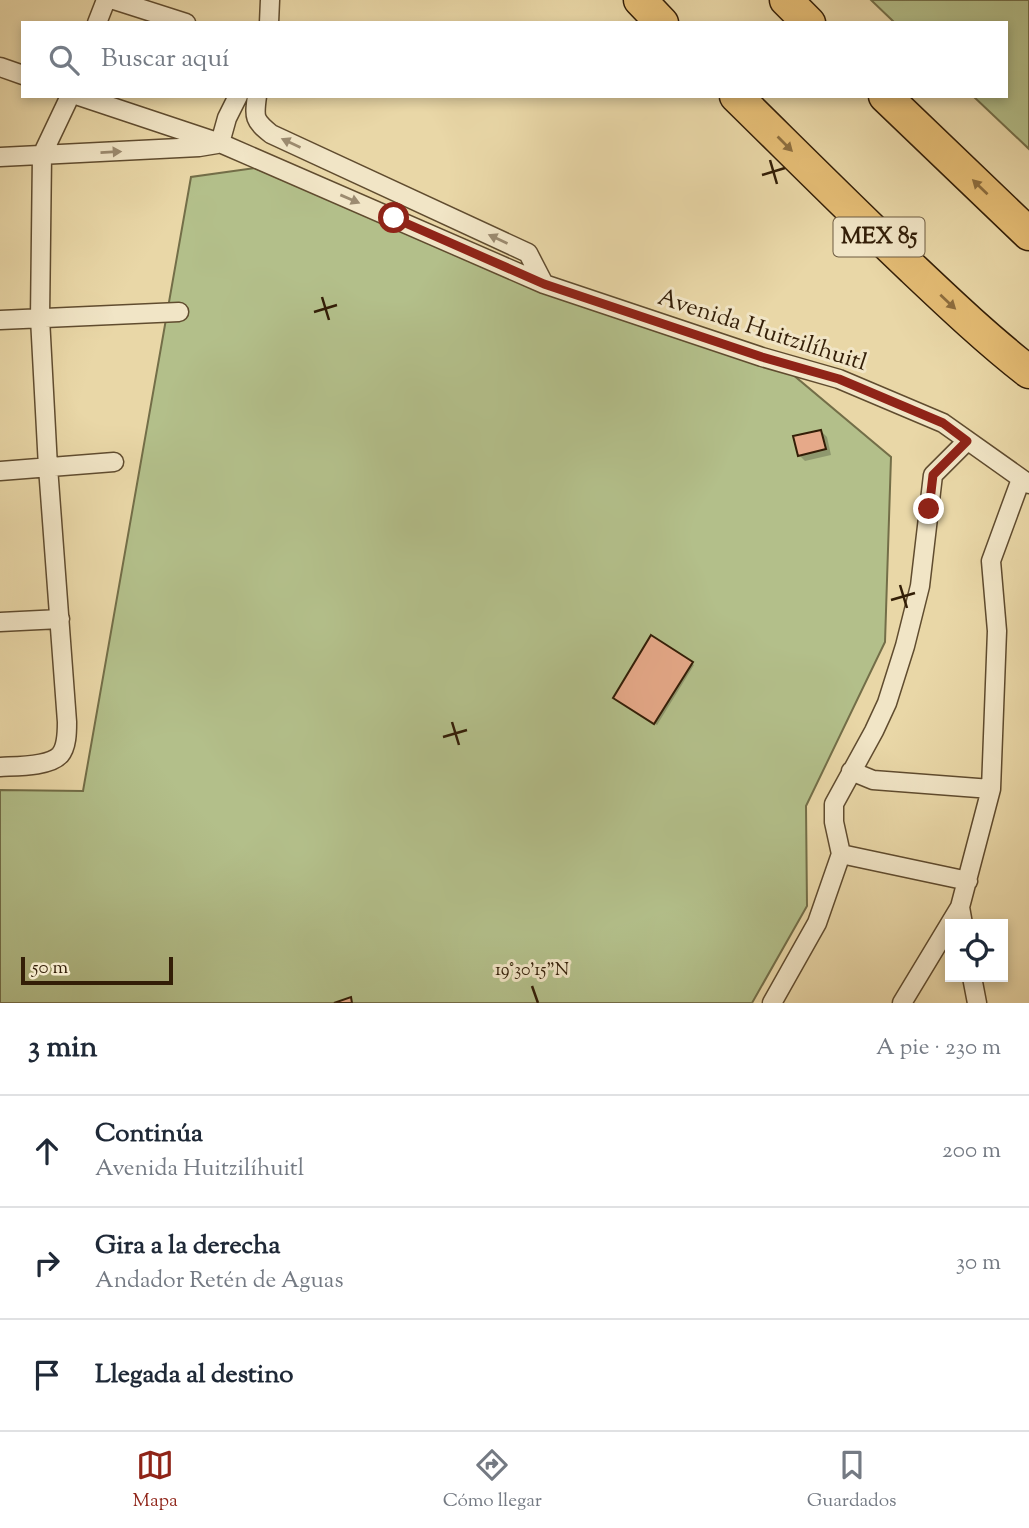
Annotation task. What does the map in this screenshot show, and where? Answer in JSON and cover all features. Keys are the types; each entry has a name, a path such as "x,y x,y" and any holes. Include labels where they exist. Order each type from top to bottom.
{"highway":[{"path":"640,0 660,21"},
{"path":"786,0 807,21"},
{"name":"MEX 85","path":"738,98 923,279 1029,372"},
{"path":"887,98 1029,234"}],"street":[{"path":"98,21 106,0"},
{"path":"114,0 180,21"},
{"path":"270,0 270,21"},
{"path":"0,67 21,74"},
{"path":"0,767 46,762 60,755 66,741 67,722 40,318 42,155 69,98"},
{"name":"Avenida Huitzilíhuitl","path":"85,98 220,143 544,284 771,360 839,379 943,423 1025,481"},
{"path":"0,157 199,148 220,143 227,118 237,98"},
{"path":"257,98 255,115 258,122 271,134 528,253 544,284"},
{"path":"0,320 179,312"},
{"path":"772,1003 817,923 841,854 834,822 834,804 887,703 905,646 920,586 933,475 967,441"},
{"path":"0,471 114,461"},
{"path":"902,1003 962,916 991,789 997,631 991,561 1025,481"},
{"path":"0,622 60,619"},
{"path":"851,771 873,780 991,789"},
{"path":"841,854 968,881"},
{"path":"973,982 977,1003"}],"green space":[{"path":"871,0 1029,0 1029,149 975,98 1008,98 1008,21 893,21"},
{"path":"255,168 589,307 792,374 891,457 885,642 806,806 807,906 752,1003 0,1003 0,790 83,791 191,177"}],"building":[{"path":"821,430 826,449 798,456 793,436"},
{"path":"651,635 693,662 654,724 613,698"},
{"path":"351,997 352,1003 334,1003"}],"route":[{"path":"394,218 544,284 762,357 839,379 943,423 967,441 933,475 929,509"}]}
